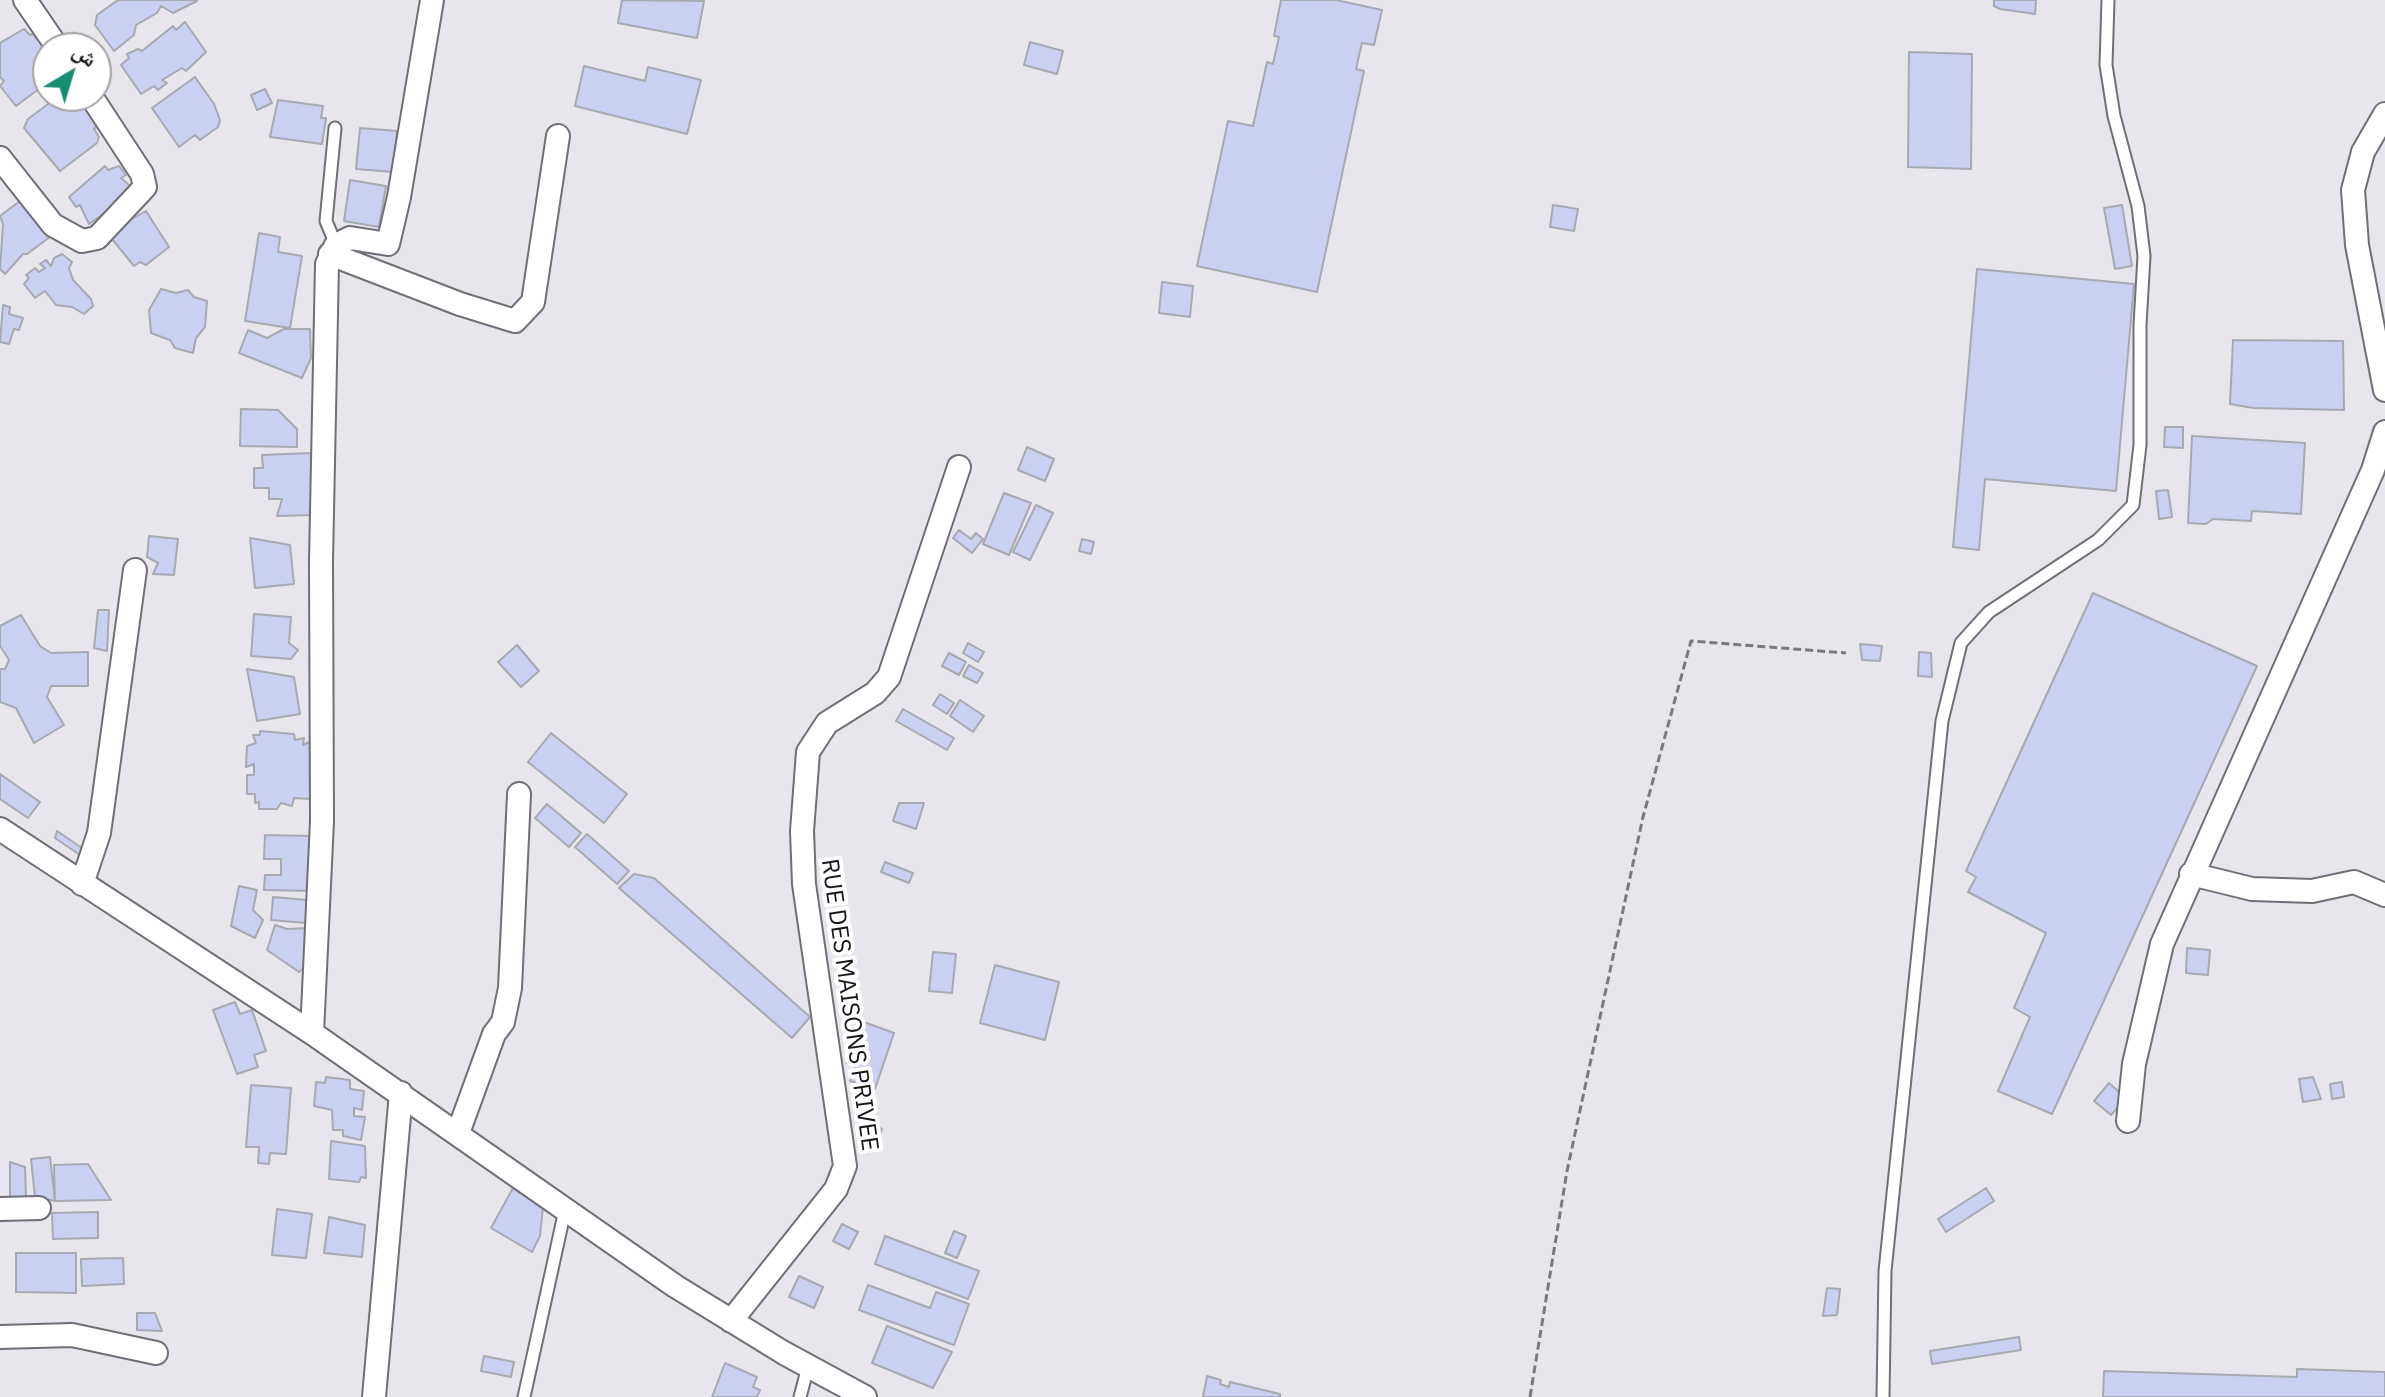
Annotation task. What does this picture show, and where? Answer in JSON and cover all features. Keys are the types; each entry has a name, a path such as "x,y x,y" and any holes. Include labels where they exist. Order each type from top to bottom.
{"street":[{"path":"25,0 47,32"},
{"path":"333,249 350,238 388,244 399,197 432,0"},
{"path":"0,158 53,225 82,241 97,238 145,187 142,174 101,112"},
{"path":"2385,114 2363,152 2353,190 2359,257 2385,390"},
{"path":"333,249 460,304 515,321 533,302 558,136"},
{"path":"312,1033 322,821 323,425 333,249"},
{"path":"2128,1121 2134,1064 2162,944 2373,470 2385,432"},
{"name":"RUE DES MAISONS PRIVEE","path":"731,1321 836,1189 845,1166 844,1140 811,955 805,895 802,831 808,752 827,723 875,693 889,677 959,467"},
{"path":"82,884 99,833 135,570"},
{"path":"458,1133 494,1034 503,1022 510,988 519,794"},
{"path":"0,829 312,1033 731,1321 865,1397"},
{"path":"2191,874 2252,889 2312,891 2354,882 2385,895"},
{"path":"374,1397 401,1093"},
{"path":"0,1209 39,1208"},
{"path":"0,1337 72,1335 156,1353"}],"lane":[{"path":"1883,1397 1885,1271 1942,721 1961,643 1989,612 2098,540 2133,505 2140,445 2140,325 2144,256 2138,206 2106,65 2108,0"},
{"path":"333,249 326,221 335,128"},
{"path":"524,1397 565,1209"},
{"path":"800,1397 808,1367"}],"path":[{"path":"1530,1397 1570,1155 1643,817 1691,641 1846,653"}],"building":[{"path":"118,0 197,0 173,13 161,6 157,13 136,25 134,35 114,51 112,32 100,32 95,25 97,15"},
{"path":"622,0 704,1 697,38 618,23"},
{"path":"1281,0 1336,0 1382,10 1374,45 1362,43 1356,69 1364,71 1317,292 1197,266 1228,121 1253,126 1267,62 1273,64 1279,37 1274,36"},
{"path":"1994,0 2036,0 2035,14 2000,9 1994,6"},
{"path":"185,22 206,52 186,71 182,68 162,80 167,83 158,90 154,86 141,94 121,65 129,58 127,54 138,49 142,51 173,26 176,30"},
{"path":"24,29 32,34 32,94 16,106 0,86 4,81 0,77 0,43"},
{"path":"1030,42 1063,51 1057,74 1024,65"},
{"path":"1909,52 1972,54 1971,169 1908,167"},
{"path":"584,66 645,81 648,67 701,80 687,134 575,106"},
{"path":"195,77 214,104 220,120 218,127 200,140 195,135 179,147 152,108"},
{"path":"265,89 272,103 257,110 251,95"},
{"path":"278,100 323,106 321,118 326,118 322,144 270,137"},
{"path":"37,112 90,112 98,125 94,129 99,137 97,143 60,171 24,128 28,119"},
{"path":"360,128 397,131 393,172 356,169"},
{"path":"105,166 108,170 119,166 126,175 121,178 136,191 89,224 80,205 76,207 69,197"},
{"path":"350,180 386,186 379,227 344,221"},
{"path":"24,198 54,234 23,254 5,274 0,269 3,224 0,216"},
{"path":"1553,205 1578,209 1574,231 1550,227"},
{"path":"2122,205 2132,266 2115,269 2104,208"},
{"path":"146,211 169,247 146,265 140,262 134,266 112,239 118,231 116,228"},
{"path":"259,233 280,237 278,252 302,256 290,328 245,321"},
{"path":"62,254 72,262 69,268 73,280 91,299 93,306 84,314 72,307 56,305 45,291 35,298 24,284 29,278 26,275 35,268 39,272 45,268 40,264 46,260 51,266 54,258"},
{"path":"1977,269 2134,284 2116,491 1985,479 1979,550 1953,547"},
{"path":"1162,282 1193,286 1190,317 1159,313"},
{"path":"161,289 176,293 188,290 194,297 207,301 205,327 196,338 193,353 175,348 170,340 151,333 149,310"},
{"path":"3,305 10,307 9,314 23,318 19,330 14,329 9,344 0,342"},
{"path":"284,329 310,329 311,358 302,378 239,353 248,330 267,338"},
{"path":"2233,340 2343,341 2344,410 2253,408 2230,404"},
{"path":"241,409 278,410 297,429 297,447 240,446"},
{"path":"2165,427 2183,427 2183,448 2164,447"},
{"path":"2192,436 2305,443 2301,514 2252,511 2251,521 2213,519 2206,524 2188,523"},
{"path":"1027,447 1054,459 1045,481 1018,470"},
{"path":"311,453 313,515 277,516 282,499 269,499 269,488 254,488 254,468 263,468 262,455"},
{"path":"2168,490 2172,517 2159,519 2156,491"},
{"path":"1004,493 1031,503 1009,555 983,544"},
{"path":"1036,505 1053,513 1030,560 1013,552"},
{"path":"959,530 971,539 976,533 983,539 972,553 953,538"},
{"path":"149,536 178,539 174,575 153,574 158,563 147,557"},
{"path":"250,538 290,545 294,584 255,588"},
{"path":"1082,539 1094,542 1091,554 1079,551"},
{"path":"2093,593 2257,666 2052,1114 1998,1091 2030,1017 2014,1008 2046,933 1968,892 1976,877 1966,871"},
{"path":"98,610 109,610 107,651 94,648"},
{"path":"254,614 291,617 289,643 298,650 291,659 251,656"},
{"path":"21,615 40,646 51,653 88,652 88,686 51,686 47,697 64,725 34,743 16,708 0,702 0,669 5,669 9,660 0,646 0,626"},
{"path":"968,643 984,652 978,662 963,653"},
{"path":"1860,644 1882,646 1880,661 1862,660"},
{"path":"517,645 539,671 521,687 498,662"},
{"path":"1919,652 1931,653 1932,677 1918,676"},
{"path":"949,653 966,662 959,675 942,666"},
{"path":"969,665 983,673 977,683 963,676"},
{"path":"247,669 294,677 300,714 257,721"},
{"path":"940,694 954,703 947,714 933,705"},
{"path":"960,700 984,716 973,732 950,716"},
{"path":"903,709 954,738 947,750 896,721"},
{"path":"260,731 294,734 295,740 304,738 303,745 311,741 310,799 294,798 292,806 281,803 277,809 259,809 255,794 247,794 247,775 254,775 254,764 246,767 247,746 256,743 253,735 260,735"},
{"path":"551,733 627,794 604,823 528,762"},
{"path":"0,774 40,802 28,818 0,799"},
{"path":"899,803 924,803 916,829 893,821"},
{"path":"547,804 581,833 569,847 535,818"},
{"path":"57,831 85,850 80,855 55,838"},
{"path":"587,834 629,871 617,884 575,847"},
{"path":"265,835 314,836 313,891 264,890 265,875 281,875 281,859 264,859"},
{"path":"885,862 913,873 909,883 881,872"},
{"path":"634,874 654,878 810,1017 792,1038 619,888"},
{"path":"239,886 257,890 253,910 263,920 255,938 231,926"},
{"path":"273,897 308,900 306,923 271,920"},
{"path":"275,925 287,929 309,928 312,961 299,972 267,950"},
{"path":"2187,948 2210,950 2208,975 2186,973"},
{"path":"933,952 956,954 952,993 929,991"},
{"path":"995,965 1059,982 1045,1040 980,1023"},
{"path":"235,1002 240,1014 252,1010 266,1051 254,1055 258,1067 237,1074 213,1010"},
{"path":"861,1021 894,1033 875,1089 850,1081 856,1066 847,1063"},
{"path":"326,1077 350,1080 350,1089 364,1091 362,1110 354,1108 354,1116 365,1117 361,1140 343,1136 343,1130 333,1130 332,1110 314,1106 316,1082 325,1083"},
{"path":"2313,1077 2321,1099 2303,1102 2299,1079"},
{"path":"2342,1082 2344,1097 2332,1099 2330,1084"},
{"path":"2109,1083 2126,1098 2111,1115 2094,1101"},
{"path":"251,1085 291,1088 286,1154 270,1153 269,1164 258,1163 259,1147 246,1147"},
{"path":"867,1123 882,1129 876,1144 861,1137"},
{"path":"331,1141 365,1146 366,1178 361,1177 359,1182 329,1179"},
{"path":"50,1157 55,1201 35,1197 31,1159"},
{"path":"10,1162 25,1167 26,1197 10,1197"},
{"path":"88,1164 111,1200 55,1201 54,1165"},
{"path":"513,1188 543,1207 540,1236 532,1252 491,1228"},
{"path":"1986,1188 1994,1201 1946,1232 1938,1219"},
{"path":"277,1209 312,1214 306,1258 272,1255"},
{"path":"98,1212 98,1238 53,1239 52,1213"},
{"path":"329,1217 365,1225 362,1257 324,1253"},
{"path":"842,1224 858,1232 849,1249 833,1241"},
{"path":"954,1231 966,1236 957,1258 945,1253"},
{"path":"885,1236 979,1271 968,1299 875,1264"},
{"path":"16,1253 76,1253 76,1293 16,1292"},
{"path":"123,1258 124,1284 82,1286 81,1259"},
{"path":"799,1276 823,1287 814,1308 789,1297"},
{"path":"868,1285 930,1308 936,1292 969,1304 954,1345 859,1310"},
{"path":"1827,1288 1840,1289 1837,1315 1823,1316"},
{"path":"137,1313 155,1313 162,1331 137,1330"},
{"path":"887,1326 952,1352 933,1388 872,1363"},
{"path":"2019,1337 2021,1350 1932,1364 1930,1351"},
{"path":"484,1356 514,1362 511,1377 481,1371"},
{"path":"725,1363 757,1377 753,1387 760,1390 757,1397 712,1397"},
{"path":"2297,1369 2385,1372 2385,1397 2103,1397 2104,1371 2297,1377"},
{"path":"1207,1376 1221,1380 1220,1384 1229,1387 1230,1382 1280,1394 1280,1397 1203,1397"}]}
